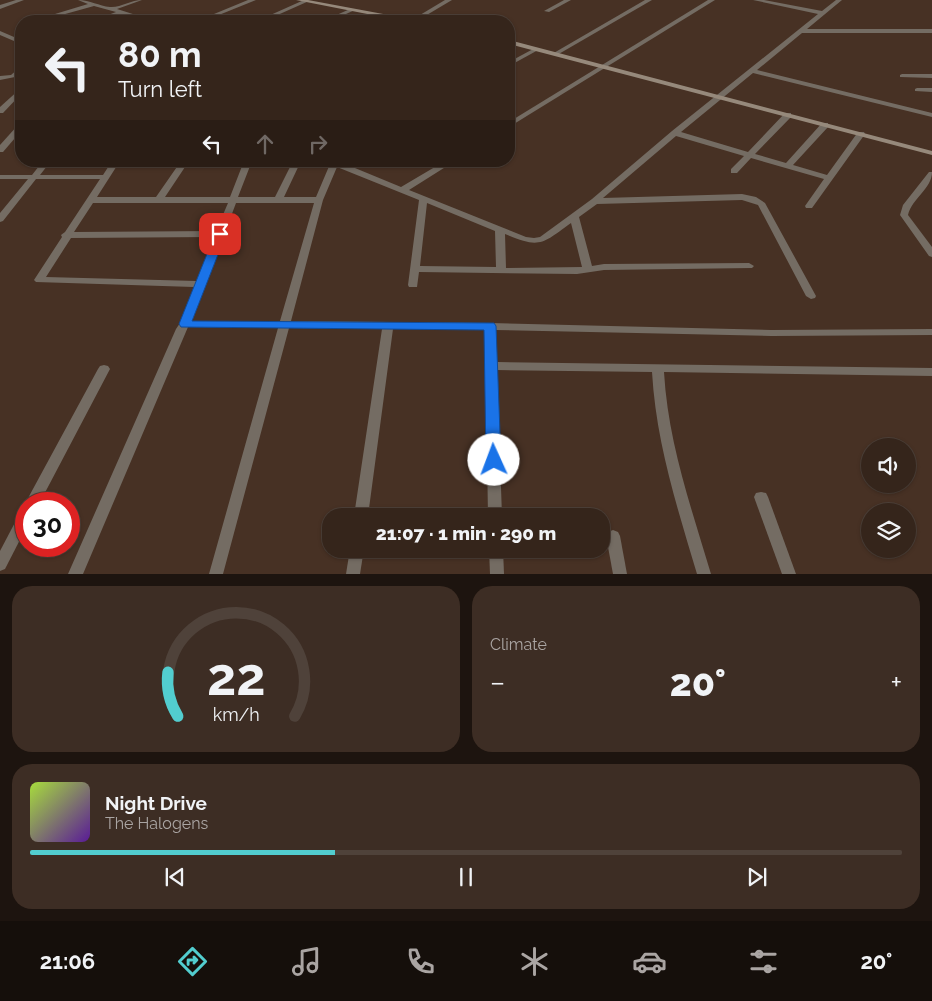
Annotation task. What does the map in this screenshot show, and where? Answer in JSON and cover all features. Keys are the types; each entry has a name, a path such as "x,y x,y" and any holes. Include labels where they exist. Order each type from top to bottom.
{"street":[{"path":"0,7 21,0"},
{"path":"81,0 131,15"},
{"path":"112,9 138,0"},
{"path":"215,15 252,0"},
{"path":"423,15 450,0"},
{"path":"547,11 568,0"},
{"path":"638,0 648,1"},
{"path":"515,121 712,0"},
{"path":"756,0 822,13"},
{"path":"344,167 524,239 534,241 543,239 595,201 675,133 839,0"},
{"path":"273,15 302,1 379,15"},
{"path":"555,54 648,1"},
{"path":"58,14 93,4"},
{"path":"340,15 352,10"},
{"path":"112,15 121,12"},
{"path":"801,31 932,31"},
{"path":"0,33 15,39"},
{"path":"515,44 932,153"},
{"path":"515,61 537,49"},
{"path":"752,70 932,115"},
{"path":"902,76 932,76"},
{"path":"917,90 932,90"},
{"path":"0,110 15,96"},
{"path":"734,171 788,115"},
{"path":"788,165 826,125"},
{"path":"675,133 830,178"},
{"path":"0,150 15,134"},
{"path":"809,206 861,134"},
{"path":"0,219 42,167"},
{"path":"112,167 66,235 39,280 200,284"},
{"path":"158,201 181,167"},
{"path":"75,574 181,329 185,324 246,167"},
{"path":"278,200 294,167"},
{"path":"216,574 284,324 330,167"},
{"path":"402,190 441,167"},
{"path":"932,174 906,208 904,215 932,254"},
{"path":"0,177 106,177"},
{"path":"595,201 727,197 753,199 761,204 765,210 812,296"},
{"path":"413,285 423,198"},
{"path":"90,200 319,200"},
{"path":"574,217 588,270"},
{"path":"500,229 501,270"},
{"path":"66,235 220,234"},
{"path":"415,269 588,270 604,267 749,266"},
{"path":"185,324 490,326 771,333 932,332"},
{"path":"362,508 388,326"},
{"path":"490,326 495,508"},
{"path":"491,366 932,372"},
{"path":"38,492 104,369"},
{"path":"658,369 660,414 665,438 704,574"},
{"path":"761,497 789,574"},
{"path":"0,565 15,536"},
{"path":"614,536 620,574"},
{"path":"353,574 356,558"},
{"path":"496,558 497,574"}],"lane":[{"path":"0,78 15,74"}],"route":[{"path":"220,234 185,324 490,326 494,460"}]}
